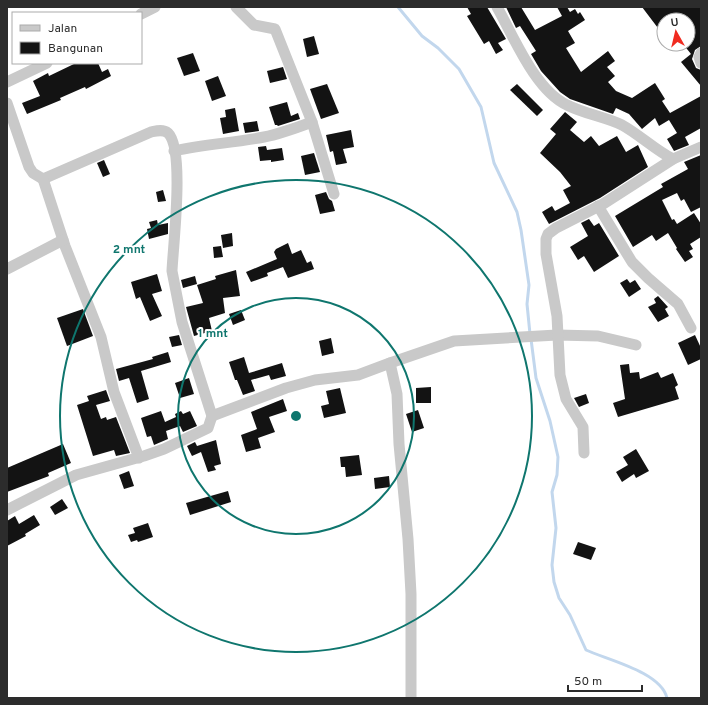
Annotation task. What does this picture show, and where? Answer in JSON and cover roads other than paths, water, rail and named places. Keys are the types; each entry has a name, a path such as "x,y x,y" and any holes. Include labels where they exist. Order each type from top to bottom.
{"street":[{"path":"142,14 155,7"},
{"path":"236,7 254,25 275,29 312,122 334,194"},
{"path":"497,7 528,62 547,89 557,98 567,106 620,125 673,159"},
{"path":"701,54 699,57 701,63"},
{"path":"7,82 45,64"},
{"path":"7,104 29,167 32,173 44,179 63,240 101,337 114,392 139,458"},
{"path":"174,151 206,144 263,137 284,132 312,122"},
{"path":"7,510 76,475 139,458 164,449 208,428 212,416 182,322 174,285 172,267 176,178 173,142 168,133 158,130 44,179"},
{"path":"584,453 583,427 563,391 557,335 557,316 546,254 546,239 548,234 556,228 598,206 673,159 701,146"},
{"path":"598,206 632,262 678,304 691,328"},
{"path":"7,269 63,240"},
{"path":"212,416 286,388 315,380 358,375 454,341 557,335 598,336 636,345"},
{"path":"390,363 397,394 399,444 408,539 411,594 411,698"}],"waterway":[{"path":"398,7 422,36 438,48 459,69 481,107 494,163 517,212 521,230 529,285 527,304 530,334"},
{"path":"531,339 536,378 550,421 558,457 557,475 552,492 556,528 552,565 554,582 559,598 570,615 586,650 645,674 663,689 667,698"}]}
